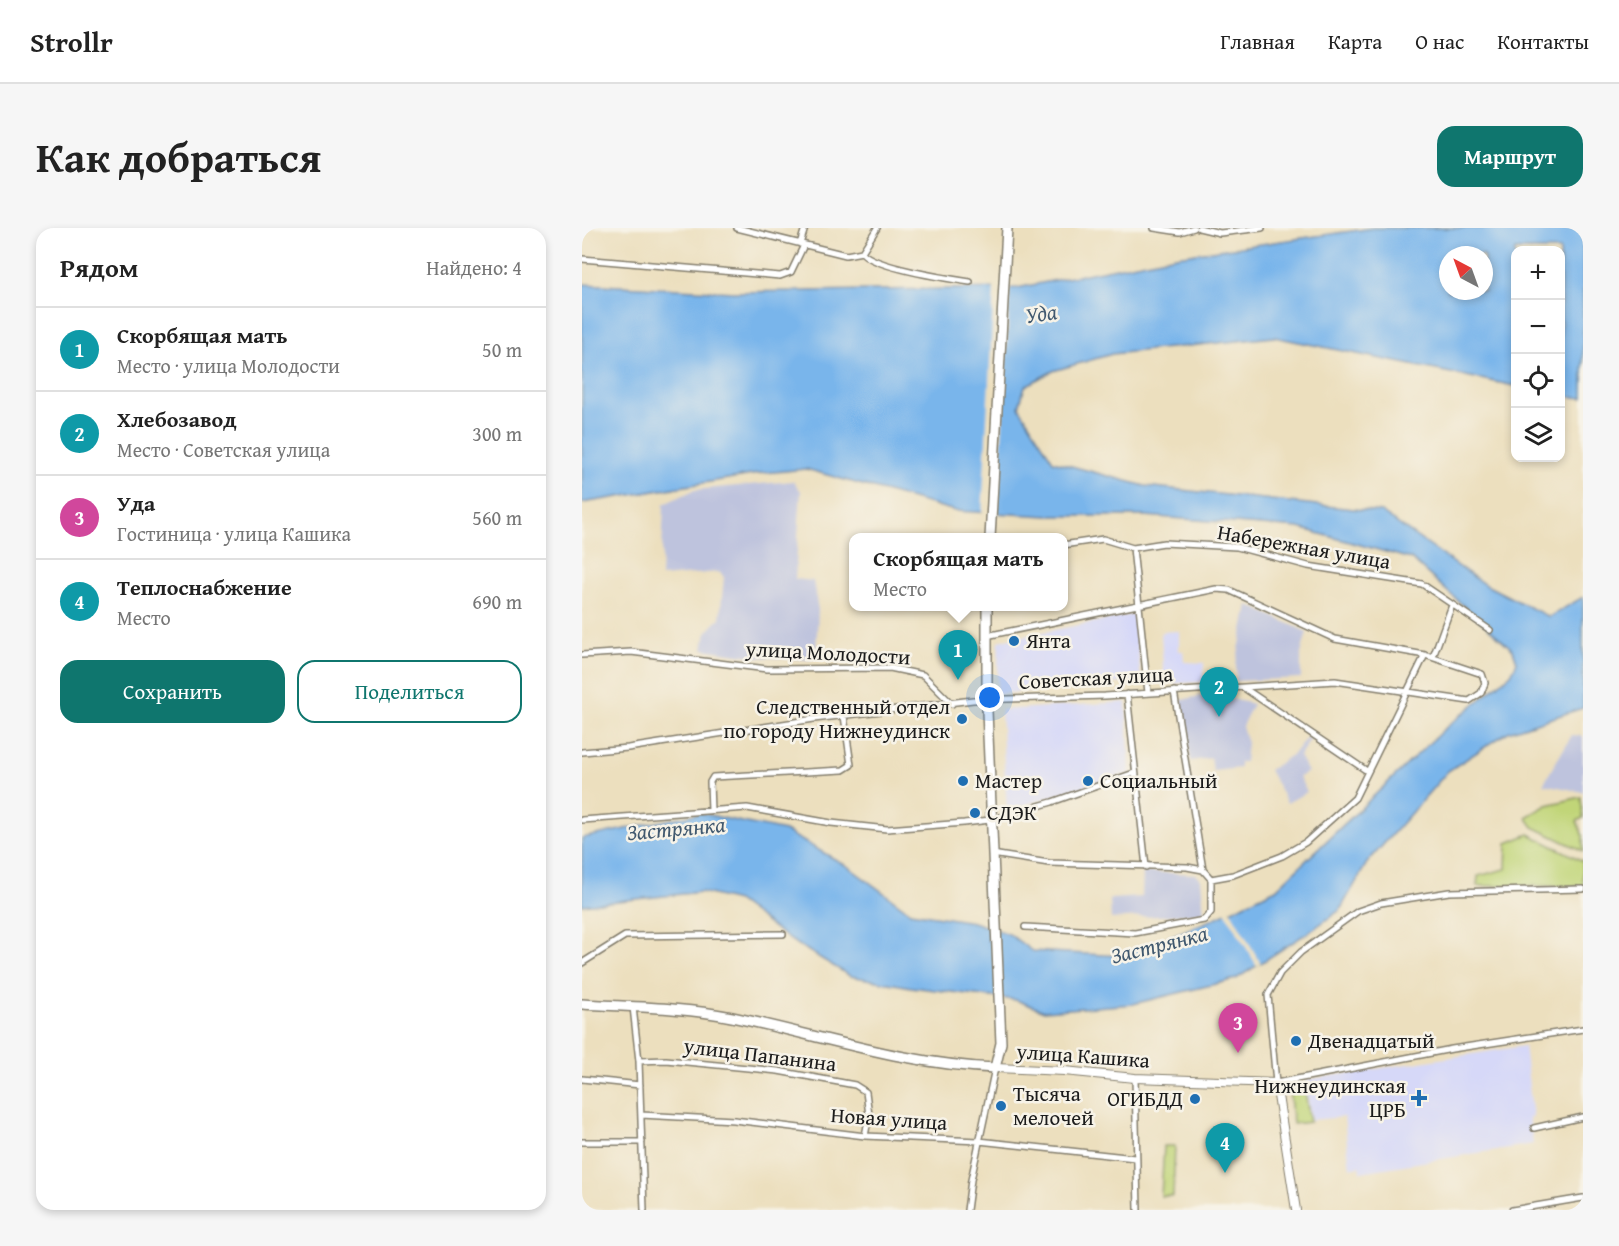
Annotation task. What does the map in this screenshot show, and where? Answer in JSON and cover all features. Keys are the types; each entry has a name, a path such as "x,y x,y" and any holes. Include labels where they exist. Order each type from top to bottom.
{"highway":[{"path":"990,533 1007,228"},
{"path":"987,611 986,700 1001,1043 995,1068"},
{"name":"улица Кашика","path":"582,1004 730,1017 912,1058 963,1066 995,1068"}],"street":[{"path":"736,228 846,255 862,252 876,261 940,278 970,282"},
{"path":"582,259 780,276 791,272 802,245 805,228"},
{"path":"862,252 877,228"},
{"path":"1154,228 1180,231 1197,228 1220,233 1262,228"},
{"name":"Набережная улица","path":"1068,544 1103,539 1133,548 1164,543 1237,547 1308,566 1422,584 1490,630"},
{"path":"1133,548 1141,605 1148,693"},
{"path":"986,636 1216,589 1229,590 1335,639 1433,657 1452,605"},
{"name":"улица Молодости","path":"582,655 630,652 767,669 890,668 923,675 936,691 952,704"},
{"path":"1211,879 1241,872 1282,856 1306,842 1355,798 1425,655"},
{"name":"Советская улица","path":"582,752 628,748 844,716 986,700 1244,688 1335,681 1469,701 1481,693 1485,683 1482,674 1433,657"},
{"path":"1244,688 1367,771"},
{"path":"1025,927 1135,933 1204,920 1211,912 1211,879 1203,870 1174,691"},
{"path":"1127,694 1146,867"},
{"path":"711,811 710,782 713,777 843,770 851,765 844,716"},
{"path":"582,820 747,808 831,823 887,829 990,820 1134,773"},
{"path":"992,854 1049,863 1203,870"},
{"path":"1296,1210 1276,1083 1268,995 1280,974 1301,952 1358,911 1381,903 1449,892 1583,890"},
{"path":"582,963 625,936 783,934"},
{"path":"633,1007 639,1061 644,1210"},
{"name":"улица Кашика","path":"995,1068 1064,1071 1135,1078 1276,1083 1452,1049 1583,1029"},
{"name":"улица Папанина","path":"639,1061 666,1060 778,1071 855,1085 866,1092 868,1102 865,1136"},
{"path":"967,1210 995,1068"},
{"path":"1135,1078 1135,1158 1138,1210"},
{"path":"582,1079 640,1085"},
{"name":"Новая улица","path":"641,1116 734,1120 865,1136 979,1142 1135,1158"},
{"path":"1534,1128 1583,1117"},
{"path":"582,1142 642,1142"},
{"path":"1512,1210 1546,1207 1583,1198"}],"shaded area":[{"path":"793,481 801,491 795,579 813,581 818,610 816,655 812,660 758,657 703,649 706,633 720,618 724,577 719,572 661,577 664,504 694,490"},
{"path":"1248,605 1307,632 1301,654 1301,678 1236,681 1236,664"},
{"path":"1135,614 1141,681 997,694 999,641"},
{"path":"1179,631 1179,651 1183,651 1184,662 1204,663 1203,682 1164,684 1161,632"},
{"path":"1211,694 1253,704 1242,726 1247,743 1245,762 1240,762 1240,768 1213,771 1211,758 1191,761 1181,700"},
{"path":"1126,702 1130,773 1007,810 1001,710"},
{"path":"1572,735 1583,736 1583,792 1543,784"},
{"path":"1308,736 1312,737 1299,756 1308,772 1299,777 1307,792 1287,803 1269,770 1293,754"},
{"path":"1143,872 1196,874 1201,880 1204,913 1111,919 1110,899 1142,897"},
{"name":"Нижнеудинская ЦРБ","path":"1524,1046 1533,1117 1529,1118 1533,1144 1361,1172 1360,1166 1350,1168 1344,1117 1311,1120 1305,1080"}],"green space":[{"path":"1581,797 1583,818 1577,821 1583,836 1583,851 1533,827 1526,817 1547,805"},
{"path":"1529,834 1583,861 1583,886 1477,886 1478,876 1506,869 1507,843"},
{"path":"1304,1085 1310,1122 1293,1124 1289,1087"},
{"path":"1164,1146 1175,1146 1173,1196 1161,1196"}],"water":[{"name":"Застрянка","path":"1373,228 1583,228 1583,398 1565,396 1565,246 1511,246 1511,385 1274,337 1112,354 1053,371 1025,386 1019,407 1053,461 1145,486 1381,512 1484,584 1549,617 1583,597 1583,708 1508,732 1448,771 1367,863 1340,910 1312,930 1236,979 1133,1004 1044,1011 1016,1000 911,987 850,976 792,941 737,901 701,892 582,905 582,838 700,813 785,831 847,866 910,912 973,922 1009,934 1032,951 1122,956 1211,920 1276,889 1443,730 1511,674 1517,662 1513,650 1411,559 1299,528 1145,516 1048,516 955,511 806,469 764,473 582,503 582,284 734,292 1017,288 1176,256"}],"pier":[{"path":"1010,285 998,515 982,515 994,286"},
{"path":"1229,908 1261,964 1257,966 1224,910"}],"place":[{"name":"Янта","path":"1014,641"},
{"name":"Скорбящая мать","path":"958,680"},
{"name":"Хлебозавод","path":"1219,717"},
{"name":"Следственный отдел по городу Нижнеудинск","path":"962,719"},
{"name":"Мастер","path":"963,781"},
{"name":"Социальный","path":"1088,781"},
{"name":"СДЭК","path":"975,813"},
{"name":"Двенадцатый","path":"1296,1041"},
{"name":"Уда","path":"1238,1053"},
{"name":"Нижнеудинская ЦРБ","path":"1419,1098"},
{"name":"ОГИБДД","path":"1195,1099"},
{"name":"Тысяча мелочей","path":"1001,1106"},
{"name":"Теплоснабжение","path":"1225,1173"}]}
